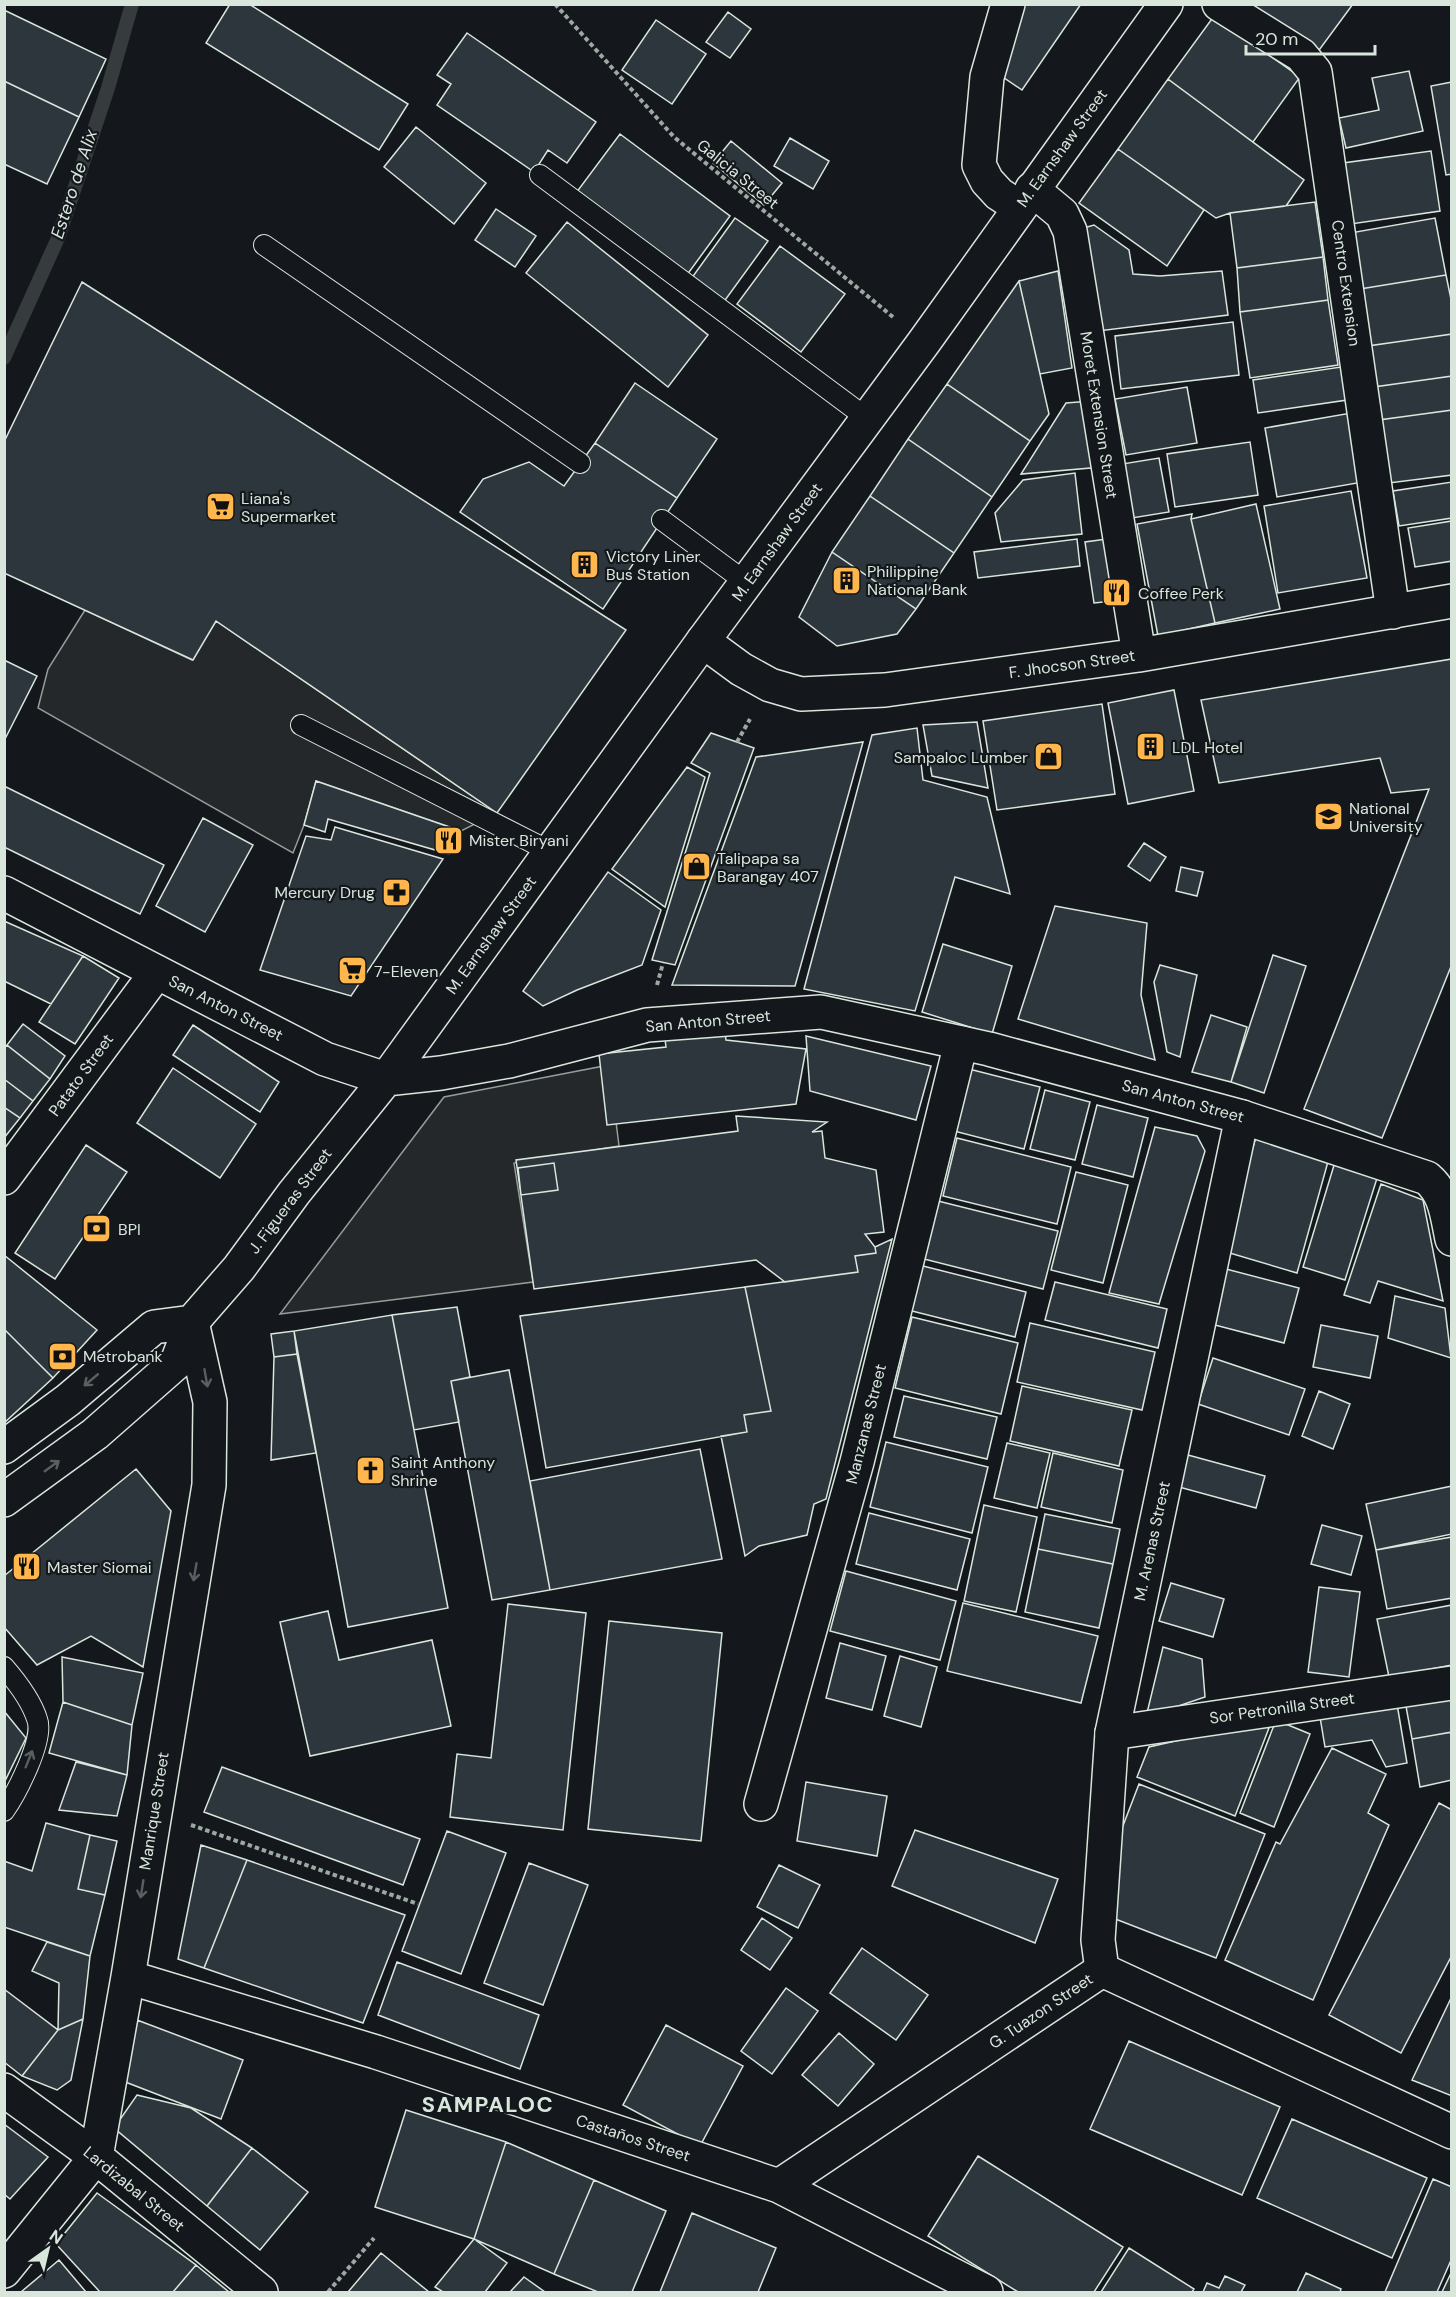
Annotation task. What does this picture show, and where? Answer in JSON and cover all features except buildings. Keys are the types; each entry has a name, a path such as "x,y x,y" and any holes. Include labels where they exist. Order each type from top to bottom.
{"street":[{"name":"Moret Extension Street","path":"1008,4 987,77 979,165 987,182 999,194 1025,198 1062,214 1070,231 1139,655"},
{"name":"M. Earnshaw Street","path":"386,1079 924,342 1166,4"},
{"name":"Centro Extension","path":"1219,4 1300,55 1315,72 1393,612"},
{"name":"F. Jhocson Street","path":"704,641 741,669 770,685 801,694 885,690 1139,655 1452,601"},
{"name":"San Anton Street","path":"4,893 325,1059 386,1079 441,1073 509,1061 647,1025 821,1012 961,1043 1242,1117 1412,1172 1427,1178 1436,1185 1444,1204 1452,1239"},
{"name":"Patato Street","path":"4,1178 157,972"},
{"name":"Manzanas Street","path":"761,1804 857,1462 961,1043"},
{"name":"J. Figueras Street","path":"4,1500 95,1434 177,1362 192,1322 239,1268 294,1193 386,1079"},
{"name":"M. Arenas Street","path":"1102,1970 1098,1940 1112,1733 1242,1117"},
{"path":"4,1447 68,1400 154,1327 192,1322"},
{"name":"Manrique Street","path":"4,2271 96,2157 209,1485 210,1402 192,1322"},
{"name":"Sor Petronilla Street","path":"1112,1733 1452,1683"},
{"name":"G. Tuazon Street","path":"779,2186 1102,1970 1452,2133"},
{"name":"Castaños Street","path":"128,1977 376,2052 779,2186 986,2292"},
{"name":"Lardizabal Street","path":"4,2090 96,2157 261,2292"}],"lane":[{"path":"540,175 868,419"},
{"path":"264,245 580,463"},
{"path":"662,520 747,583"},
{"path":"301,725 551,852"},
{"path":"4,1667 19,1685 38,1721 38,1737 14,1797 4,1811"}],"path":[{"name":"Galicia Street","path":"555,4 674,137 924,342"},
{"path":"154,1812 418,1904"},
{"path":"328,2292 374,2238"}],"shaded area":[{"path":"85,610 192,660 216,621 497,813 461,831 316,781 304,825 293,853 38,708 48,669"},
{"path":"609,1065 619,1146 514,1163 533,1282 280,1314 444,1097"}],"waterway":[{"name":"Estero de Alix","path":"4,358 58,238 108,88 132,4"}],"place":[{"name":"Liana's Supermarket","path":"220,507"},
{"name":"Victory Liner Bus Station","path":"585,565"},
{"name":"Philippine National Bank","path":"846,580"},
{"name":"Coffee Perk","path":"1117,593"},
{"name":"LDL Hotel","path":"1151,747"},
{"name":"Sampaloc Lumber","path":"1049,757"},
{"name":"National University","path":"1328,817"},
{"name":"Mister Biryani","path":"448,840"},
{"name":"Talipapa sa Barangay 407","path":"696,867"},
{"name":"Mercury Drug","path":"396,892"},
{"name":"7-Eleven","path":"353,971"},
{"name":"BPI","path":"97,1229"},
{"name":"Metrobank","path":"62,1356"},
{"name":"Saint Anthony Shrine","path":"370,1471"},
{"name":"Master Siomai","path":"26,1567"}],"district":[{"name":"SAMPALOC","path":"488,2104"}]}
